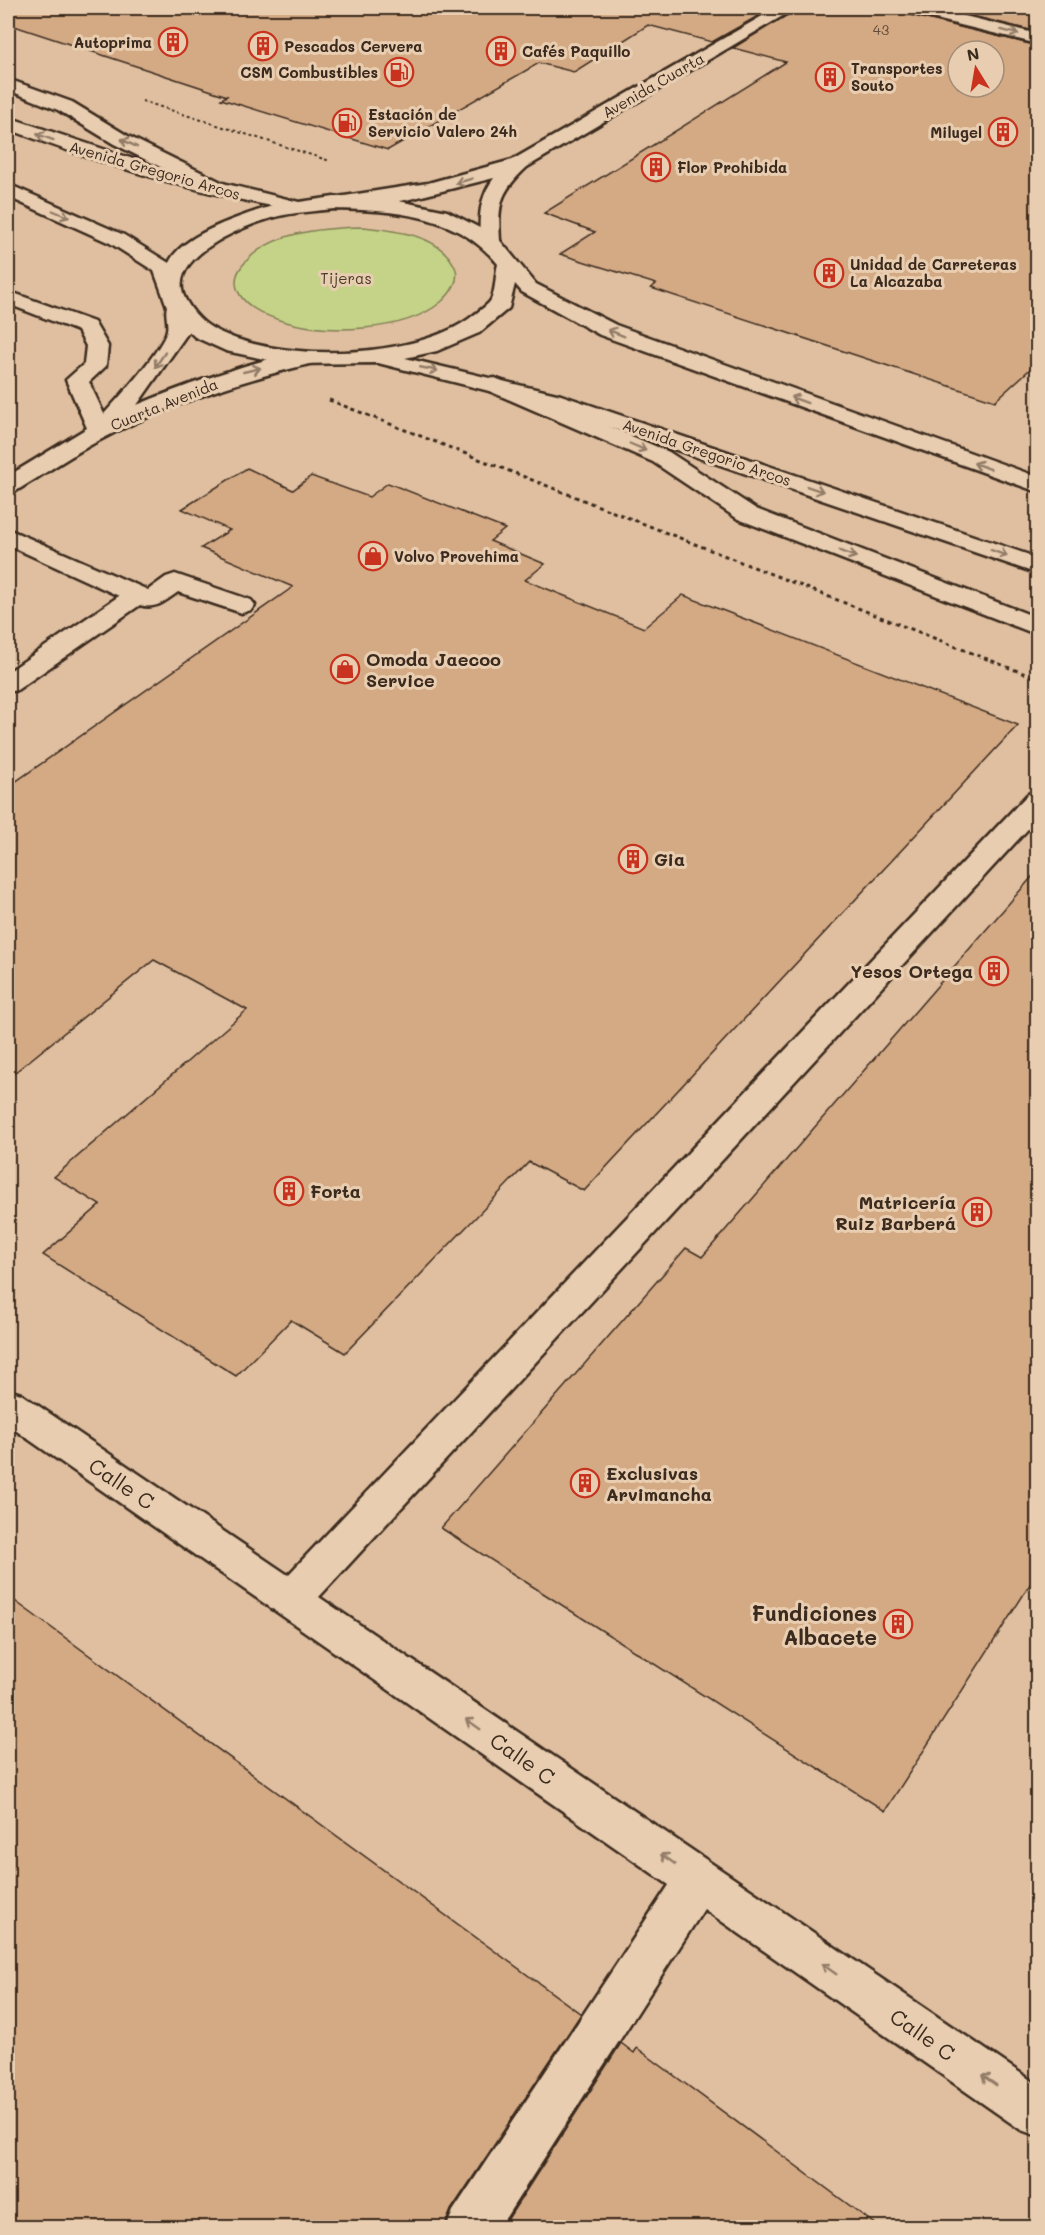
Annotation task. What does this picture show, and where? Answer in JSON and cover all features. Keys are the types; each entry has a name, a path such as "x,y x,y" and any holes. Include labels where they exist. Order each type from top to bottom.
{"main road":[{"name":"Avenida Cuarta","path":"520,163 787,8"},
{"path":"913,8 1038,39"},
{"path":"8,84 65,106 121,140 218,188"},
{"name":"Avenida Gregorio Arcos","path":"8,123 104,158 218,188 304,206"},
{"path":"170,285 181,258 226,227 280,210 400,197 433,190 520,163"},
{"path":"490,241 489,208 496,184 520,163"},
{"path":"8,190 117,239 163,268 177,307 203,332 234,346 305,358 371,358 429,346 471,328 501,303 508,265"},
{"path":"334,203 389,205 440,215 490,241 529,288 608,330 1038,485"},
{"path":"8,297 86,327 98,346 95,366 77,380 100,431 8,486"},
{"name":"Cuarta Avenida","path":"100,431 139,390 173,340 178,331 177,307"},
{"name":"Cuarta Avenida","path":"100,431 173,398 232,376 305,358"},
{"name":"Avenida Gregorio Arcos","path":"371,358 488,382 553,400 696,447 1038,567"},
{"path":"488,382 661,457 747,514 1038,627"},
{"path":"8,536 150,600 175,582 242,605"},
{"path":"8,684 137,595"},
{"path":"291,1598 348,1541 1038,800"},
{"name":"Calle C","path":"8,1405 1038,2113"},
{"path":"470,2228 698,1880"}],"path":[{"path":"327,399 1038,679"}],"shaded area":[{"path":"8,8 1037,8 1037,2227 8,2228"}],"green space":[{"name":"Tijeras","path":"363,227 415,236 439,247 455,267 457,277 448,295 425,312 407,320 386,325 342,329 320,328 282,321 253,308 240,295 236,284 240,269 253,254 267,245 297,234"}],"building":[{"path":"8,8 772,8 712,42 648,25 574,72 539,63 388,150 221,99 227,96 8,24"},
{"path":"798,8 902,8 906,14 1038,46 1038,362 995,401 651,288 656,284 560,254 595,232 544,213 786,62 733,48"},
{"path":"939,8 1038,8 1038,32"},
{"path":"247,468 293,490 311,476 369,497 388,483 505,529 490,541 545,564 525,580 644,628 683,595 1018,725 584,1191 529,1162 345,1353 291,1320 236,1376 43,1255 100,1205 54,1177 247,1010 154,960 8,1078 8,787 293,587 201,548 230,530 182,509"},
{"path":"1038,870 1038,1572 885,1811 441,1528 686,1248 702,1257"},
{"path":"8,1596 581,2014 451,2210 444,2228 8,2228"},
{"path":"621,2043 634,2053 637,2048 880,2228 502,2228"}],"place":[{"name":"Autoprima","path":"173,42"},
{"name":"Pescados Cervera","path":"263,46"},
{"name":"Cafés Paquillo","path":"501,51"},
{"name":"CSM Combustibles","path":"399,72"},
{"name":"Transportes Souto","path":"830,77"},
{"name":"Estación de Servicio Valero 24h","path":"347,123"},
{"name":"Milugel","path":"1003,132"},
{"name":"Flor Prohibida","path":"656,167"},
{"name":"Unidad de Carreteras La Alcazaba","path":"829,273"},
{"name":"Volvo Provehima","path":"373,556"},
{"name":"Omoda Jaecoo Service","path":"345,669"},
{"name":"Gia","path":"633,859"},
{"name":"Yesos Ortega","path":"994,971"},
{"name":"Forta","path":"289,1191"},
{"name":"Matricería Ruiz Barberá","path":"977,1212"},
{"name":"Exclusivas Arvimancha","path":"585,1483"},
{"name":"Fundiciones Albacete","path":"898,1624"}]}
